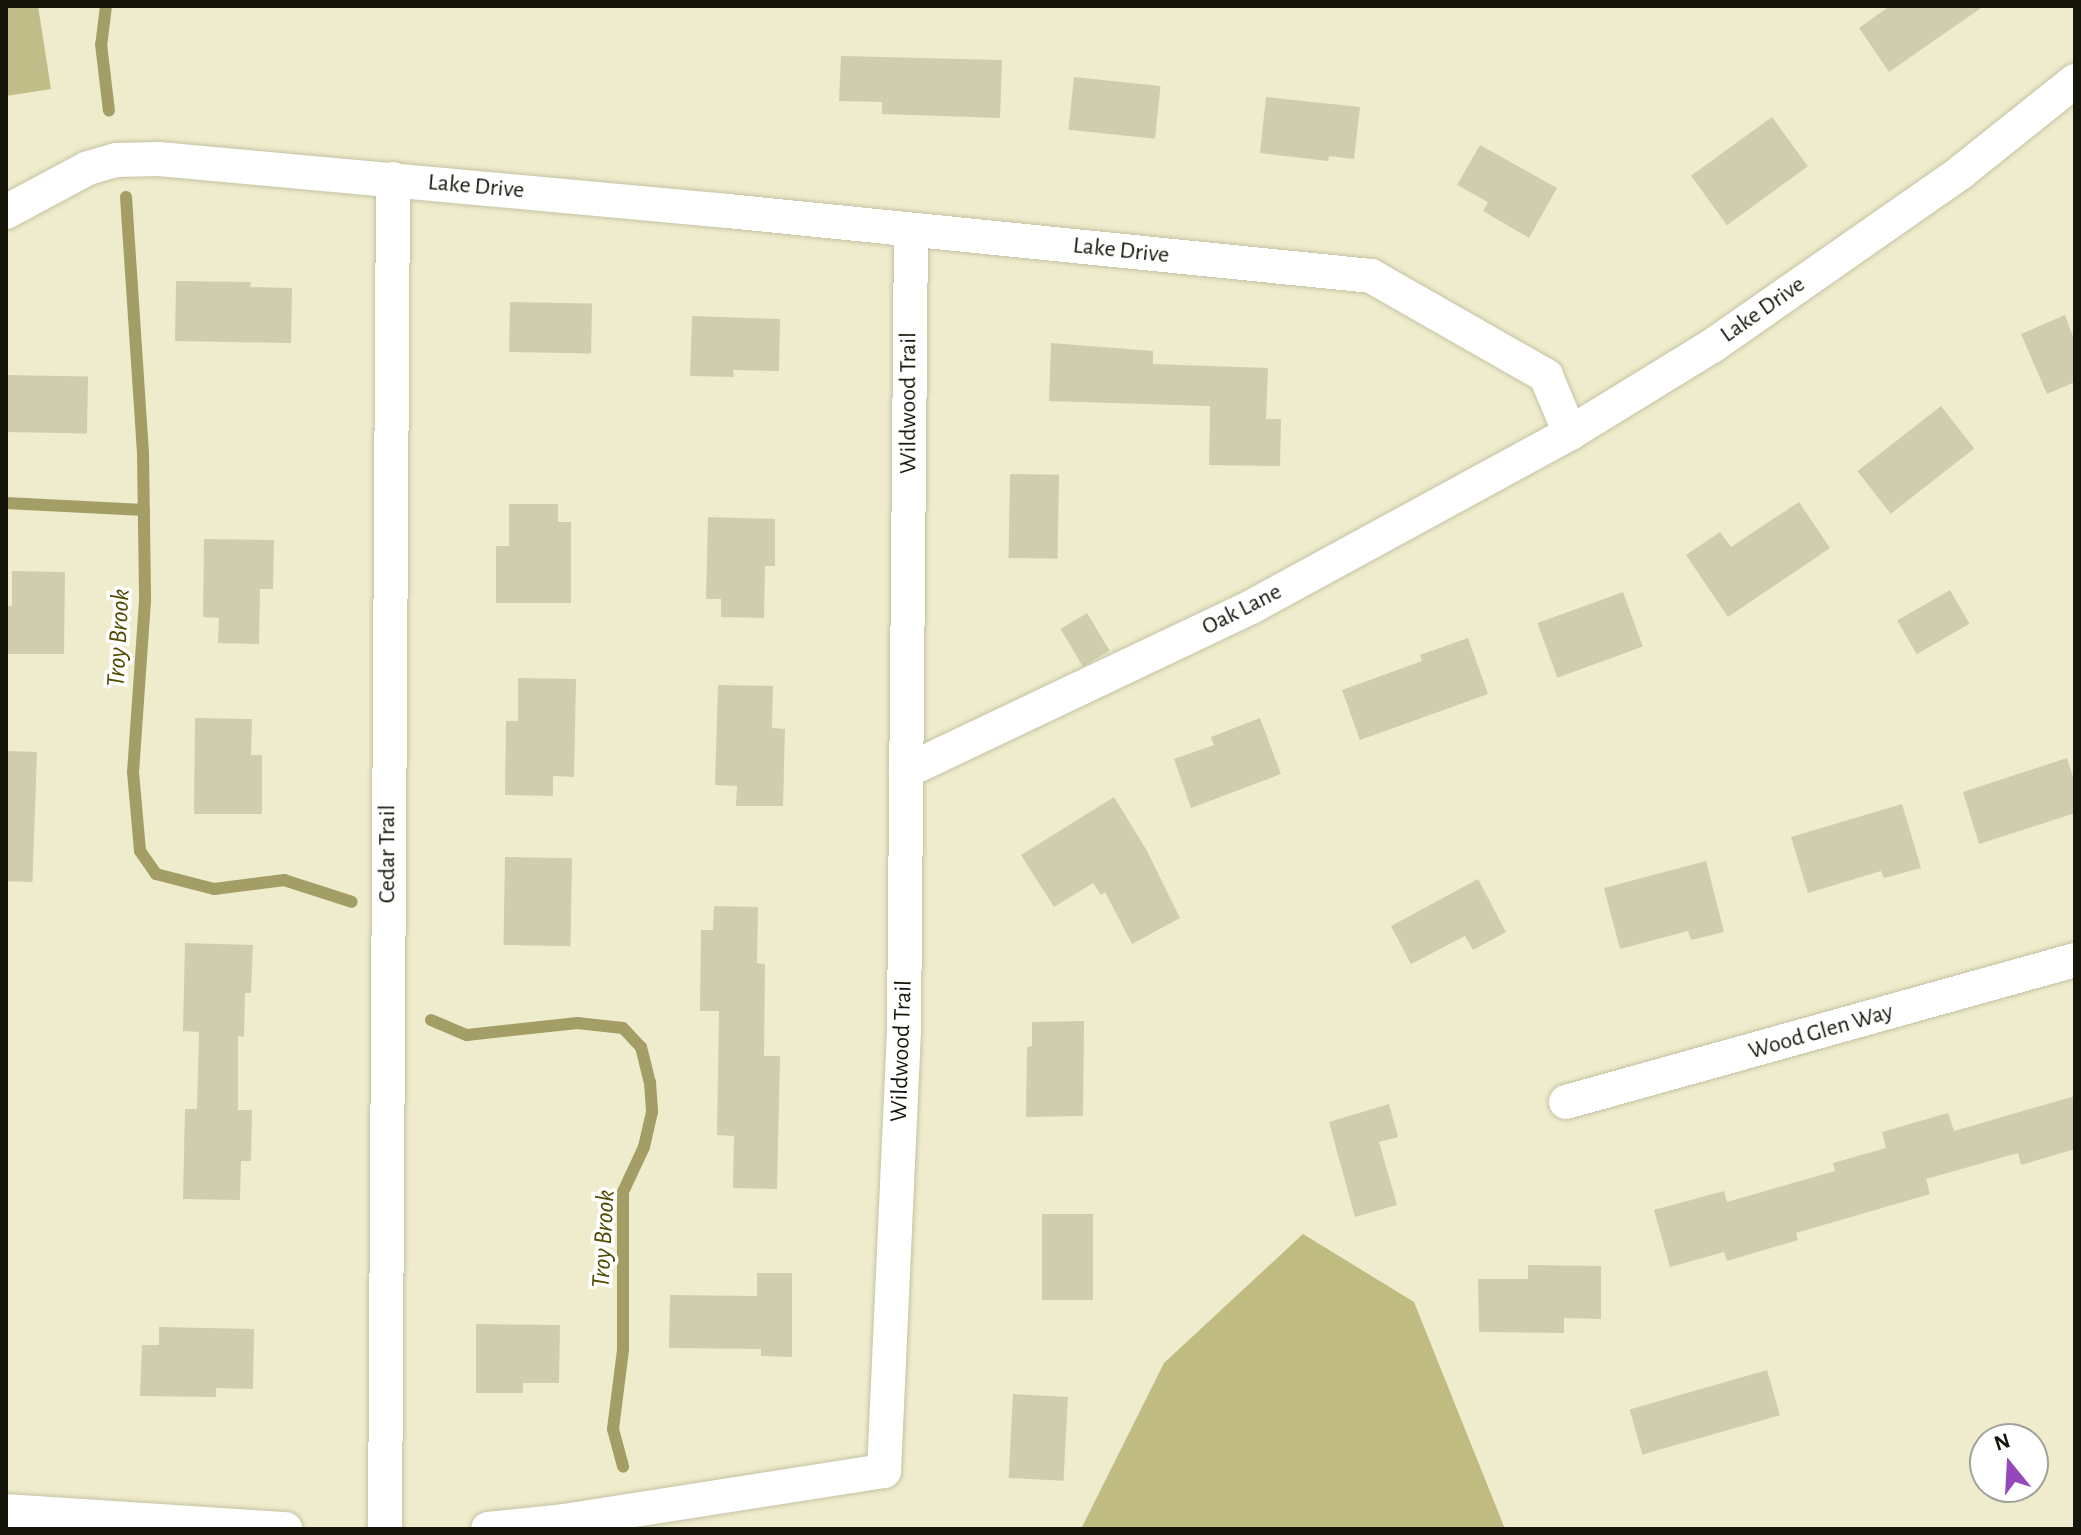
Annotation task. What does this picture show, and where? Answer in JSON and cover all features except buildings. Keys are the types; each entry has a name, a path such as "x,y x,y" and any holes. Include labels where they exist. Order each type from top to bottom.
{"street":[{"name":"Lake Drive","path":"6,212 88,168 116,160 201,161 1371,276 1546,376 1570,433 1712,346 1948,182 2075,81"},
{"name":"Cedar Trail","path":"385,1529 393,179"},
{"name":"Wildwood Trail","path":"488,1529 564,1521 884,1471 904,1030 911,230"},
{"name":"Oak Lane","path":"906,771 1253,606 1570,433"},
{"name":"Wood Glen Way","path":"1566,1102 2075,960"},
{"path":"6,1511 285,1529"}],"shaded area":[{"path":"6,6 38,6 51,89 6,96"},
{"path":"1303,1234 1414,1302 1505,1529 1081,1529 1164,1363"}],"waterway":[{"name":"Troy Brook","path":"106,6 101,44 109,111"},
{"name":"Troy Brook","path":"126,197 143,452 145,601 133,772 140,851 156,874 214,889 284,880 352,902"},
{"path":"6,503 144,510"},
{"name":"Troy Brook","path":"431,1020 467,1035 577,1023 623,1028 641,1047 650,1082 652,1112 644,1147 623,1192 623,1350 613,1429 623,1467"}]}
